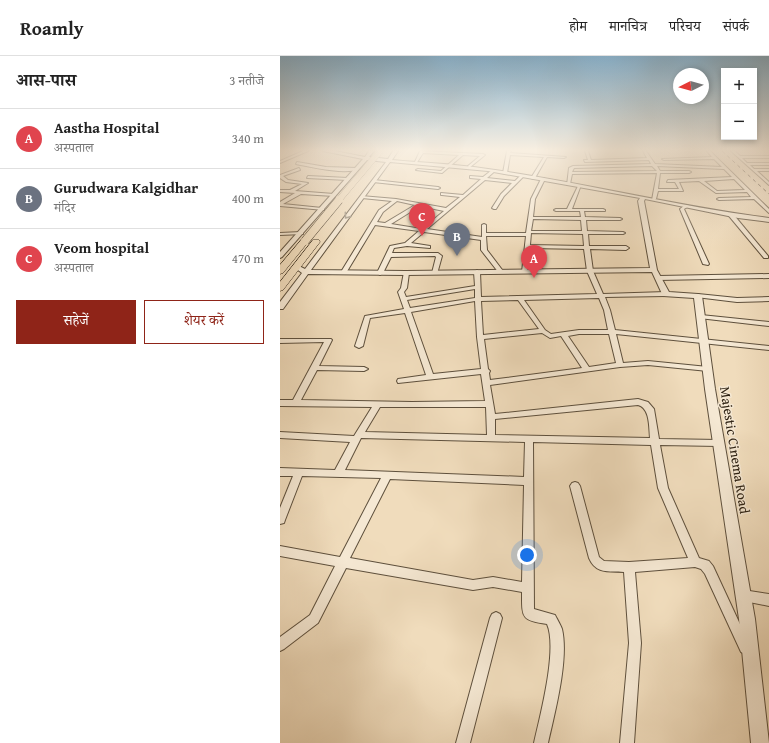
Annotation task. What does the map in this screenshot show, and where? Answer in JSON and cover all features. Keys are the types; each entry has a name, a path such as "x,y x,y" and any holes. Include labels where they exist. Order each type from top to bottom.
{"highway":[{"path":"280,271 354,183"},
{"path":"353,196 363,183"},
{"path":"280,288 301,270 318,239"}],"street":[{"path":"289,192 306,183"},
{"path":"280,256 345,183"},
{"path":"280,307 301,270 372,183"},
{"path":"393,183 438,188"},
{"path":"407,244 478,183"},
{"path":"494,208 500,197 513,183"},
{"path":"524,272 533,199 542,183"},
{"path":"562,183 768,221"},
{"path":"656,183 656,190"},
{"path":"666,294 656,274 641,201 648,198 656,190 682,190 678,183"},
{"path":"703,183 716,192 748,191"},
{"path":"739,183 769,212"},
{"path":"569,210 580,186"},
{"path":"280,191 334,196"},
{"path":"280,205 299,193"},
{"path":"442,194 462,196"},
{"path":"362,196 396,200 447,210"},
{"path":"719,199 755,198"},
{"path":"344,272 382,210 396,200"},
{"path":"280,205 322,209"},
{"path":"386,225 418,205"},
{"path":"687,206 682,209 689,221 706,264"},
{"path":"556,210 603,210"},
{"path":"582,210 590,271 602,296 614,332 620,365"},
{"path":"731,215 766,257"},
{"path":"530,218 620,219"},
{"path":"373,223 422,231 484,237 529,233 623,234"},
{"path":"484,225 484,250 501,272"},
{"path":"280,234 301,233"},
{"path":"380,273 392,247 407,244 428,247"},
{"path":"527,246 626,248"},
{"path":"389,255 438,255 436,272"},
{"path":"301,270 380,273 590,271 769,276"},
{"path":"477,272 480,337 490,404 491,438"},
{"path":"406,273 404,288 401,292 402,299 430,377"},
{"path":"402,299 477,287"},
{"path":"359,346 367,317 478,299 666,294 737,300 769,299"},
{"name":"Majestic Cinema Road","path":"698,296 719,443 744,596 760,743"},
{"path":"520,298 543,331 550,336 579,332 614,332 769,348"},
{"path":"701,317 769,324"},
{"path":"480,337 543,331"},
{"path":"563,334 587,370"},
{"path":"280,341 329,340 296,403"},
{"path":"487,383 620,365 648,363 708,369"},
{"path":"314,368 364,369"},
{"path":"401,381 486,371"},
{"path":"280,403 490,404"},
{"path":"491,417 642,403 649,406 663,488 695,562"},
{"path":"338,474 357,437 378,404"},
{"path":"280,435 719,443"},
{"path":"530,439 528,481 528,609 530,615 551,619 556,627 557,634 553,683 541,743"},
{"path":"280,472 528,481"},
{"path":"280,520 299,473"},
{"path":"280,645 314,619 387,475"},
{"path":"575,486 596,562 602,566 629,567 695,562 705,565 709,570 751,662"},
{"path":"280,551 473,584 493,582 528,588"},
{"path":"627,743 634,643 629,567"},
{"path":"744,596 769,600"},
{"path":"463,743 496,618"}],"railway":[{"path":"757,183 769,194"}],"place":[{"name":"Veom hospital","path":"422,236"},
{"name":"Gurudwara Kalgidhar","path":"457,256"},
{"name":"Aastha Hospital","path":"534,278"}]}
